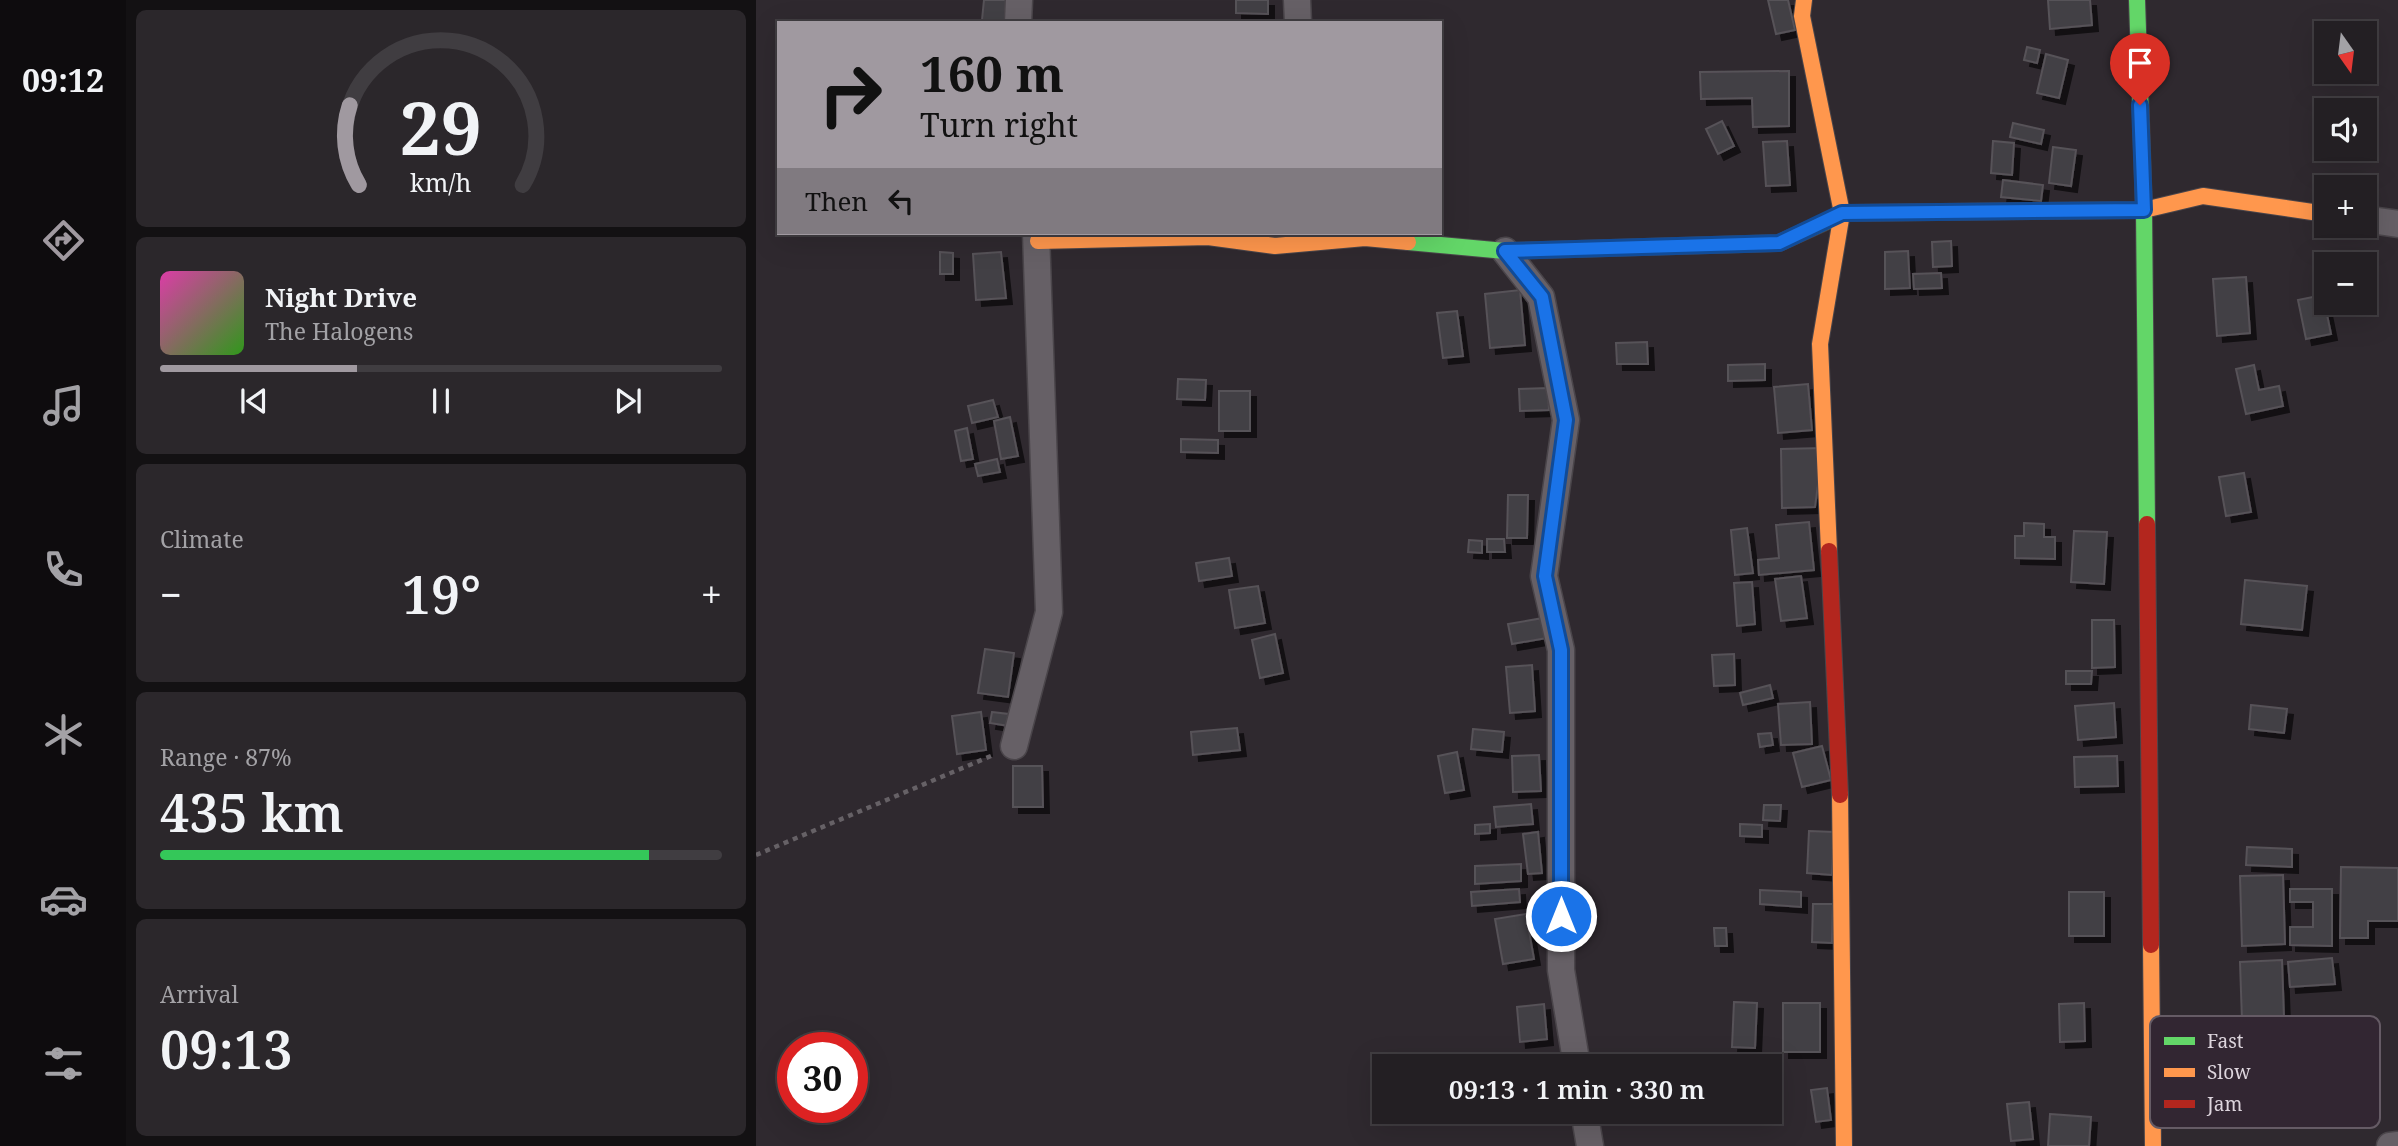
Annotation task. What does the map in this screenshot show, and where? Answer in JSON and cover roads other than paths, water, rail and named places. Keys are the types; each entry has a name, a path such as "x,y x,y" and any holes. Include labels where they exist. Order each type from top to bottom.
{"street":[{"path":"1018,21 1019,0"},
{"path":"1297,0 1298,21"},
{"path":"1804,0 1802,16 1842,213 1820,344 1841,807 1844,1146"},
{"path":"2137,0 2144,210 2152,1016"},
{"path":"1014,746 1049,612 1037,237 1366,238 1505,251 1779,243 1842,213 2144,210 2203,196 2314,212"},
{"path":"2377,221 2398,224"},
{"path":"1505,251 1542,297 1566,420 1545,576 1561,650 1561,970 1575,1054"},
{"path":"1586,1124 1590,1146"},
{"path":"2153,1128 2153,1146"},
{"path":"2390,1146 2398,1146"}]}
